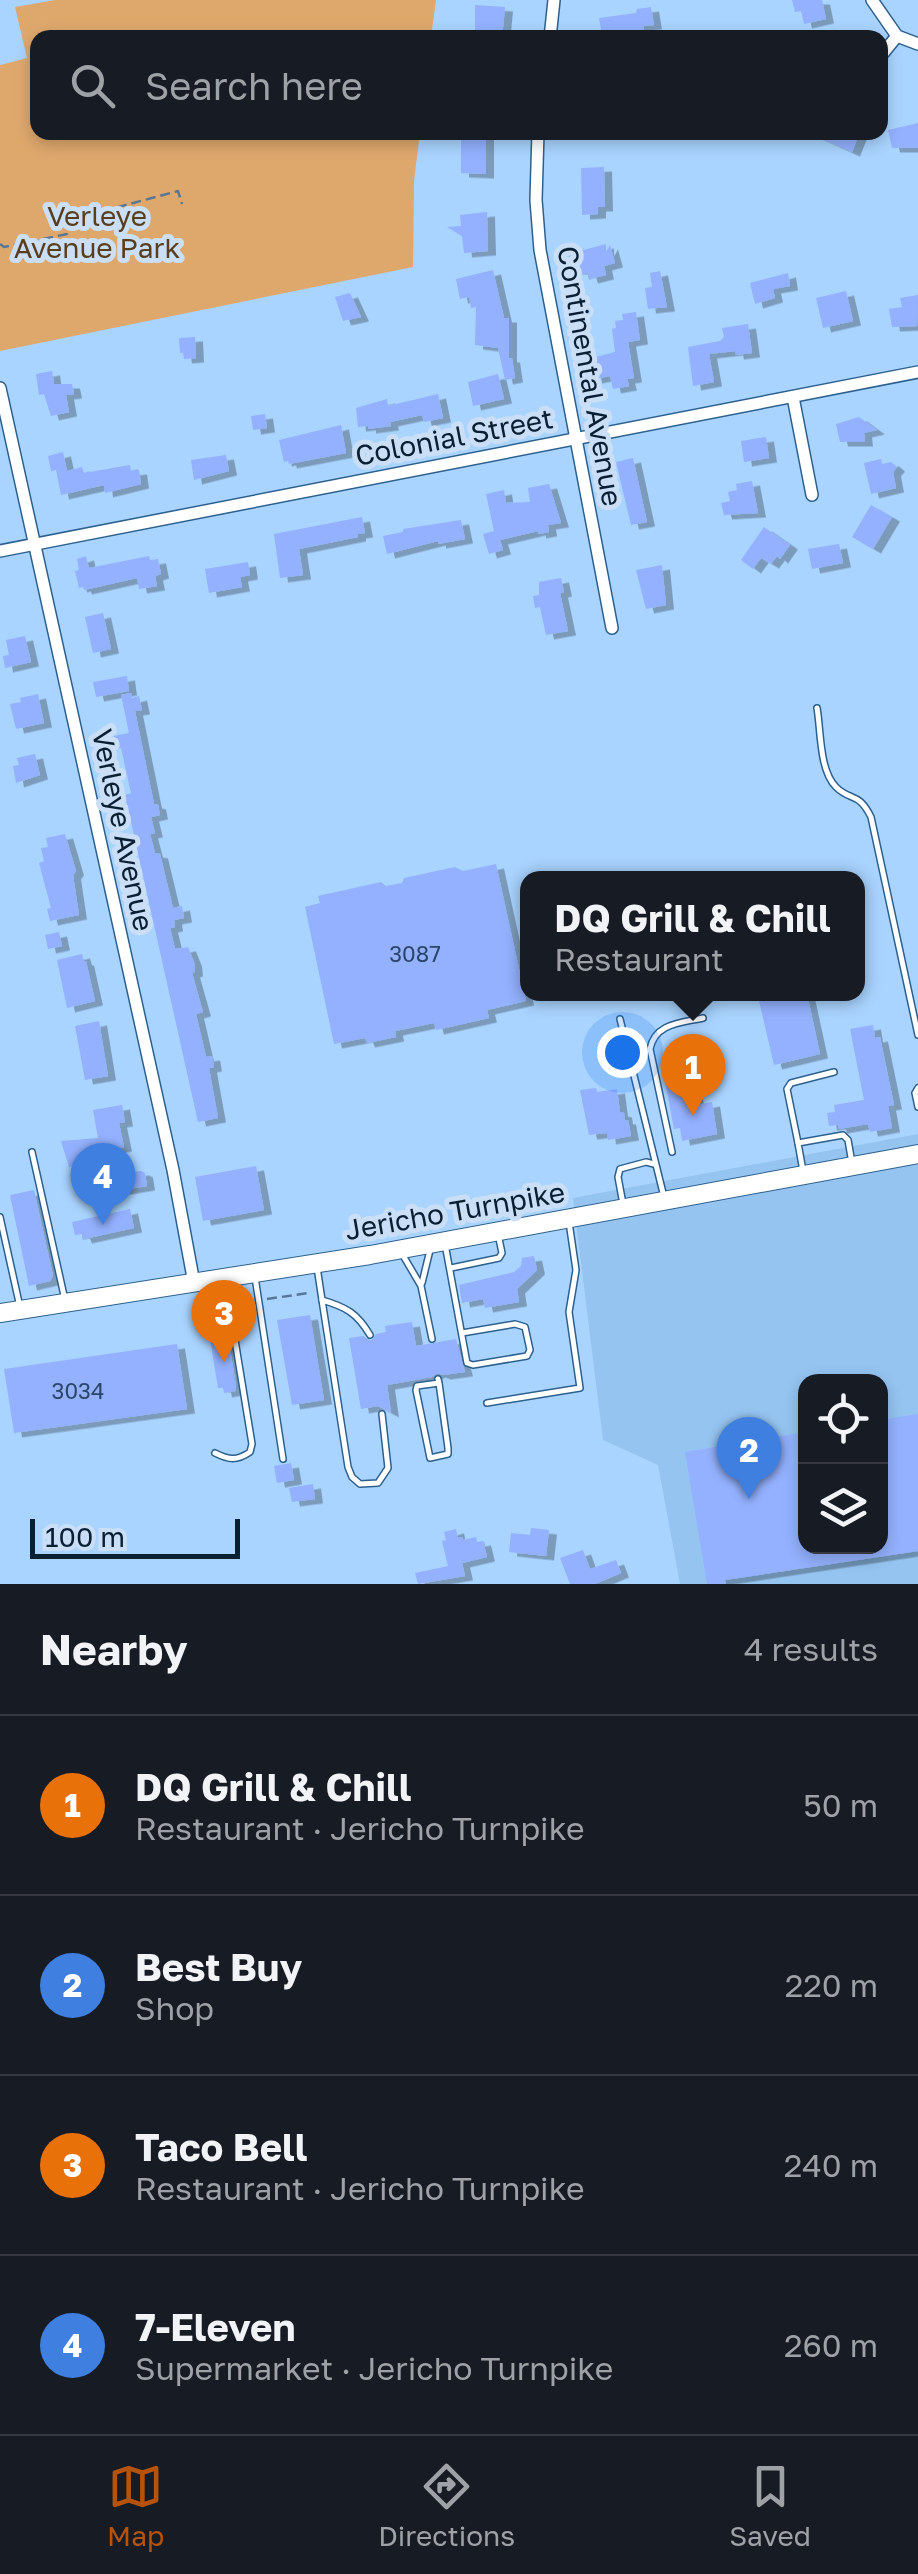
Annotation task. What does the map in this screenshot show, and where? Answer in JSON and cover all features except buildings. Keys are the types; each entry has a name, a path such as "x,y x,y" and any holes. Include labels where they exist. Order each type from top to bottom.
{"main road":[{"name":"Jericho Turnpike","path":"0,1313 400,1250 918,1154"}],"street":[{"path":"551,30 554,0"},
{"path":"872,0 896,36 918,44"},
{"path":"888,46 896,36"},
{"name":"Continental Avenue","path":"538,140 540,250 612,628"},
{"name":"Colonial Street","path":"0,550 918,372"},
{"name":"Verleye Avenue","path":"0,388 181,1207 194,1283"},
{"path":"793,397 812,495"}],"lane":[{"path":"817,708 826,770 836,787 863,800 871,817 918,1035"},
{"path":"672,1152 650,1049 663,1027 703,1018"},
{"path":"620,1019 665,1200"},
{"path":"804,1174 787,1088 792,1082 834,1072"},
{"path":"918,1088 918,1107"},
{"path":"798,1143 843,1135 853,1166"},
{"path":"32,1152 66,1303"},
{"path":"624,1208 620,1168 654,1164"},
{"path":"0,1217 21,1310"},
{"path":"487,1403 580,1388 569,1312 576,1270 569,1219"},
{"path":"450,1268 499,1258 502,1252 497,1232"},
{"path":"438,1242 450,1268 467,1363 527,1356 530,1350 524,1327 515,1324 462,1333"},
{"path":"421,1286 438,1242"},
{"path":"400,1250 421,1286 432,1339"},
{"path":"316,1264 348,1467 360,1484 378,1483 388,1468 382,1414"},
{"path":"255,1274 283,1459"},
{"path":"322,1300 346,1307 370,1335"},
{"path":"201,1324 223,1323 234,1334 252,1444 250,1452 240,1458 228,1459 215,1452"},
{"path":"438,1380 448,1454 430,1458 416,1390 438,1380"}],"path":[{"path":"0,244 4,248 67,234 66,221 178,191 182,204"},
{"path":"236,1299 310,1293"}],"shaded area":[{"path":"918,1134 918,1584 680,1584 658,1465 603,1440 573,1198"}],"green space":[{"name":"Verleye Avenue Park","path":"55,0 436,0 432,30 30,30 30,140 419,140 414,181 413,267 0,351 0,65 27,58 15,7"}],"place":[{"name":"DQ Grill & Chill","path":"693,1116"},
{"name":"7-Eleven","path":"103,1225"},
{"name":"Taco Bell","path":"224,1362"},
{"name":"Best Buy","path":"749,1499"}]}
